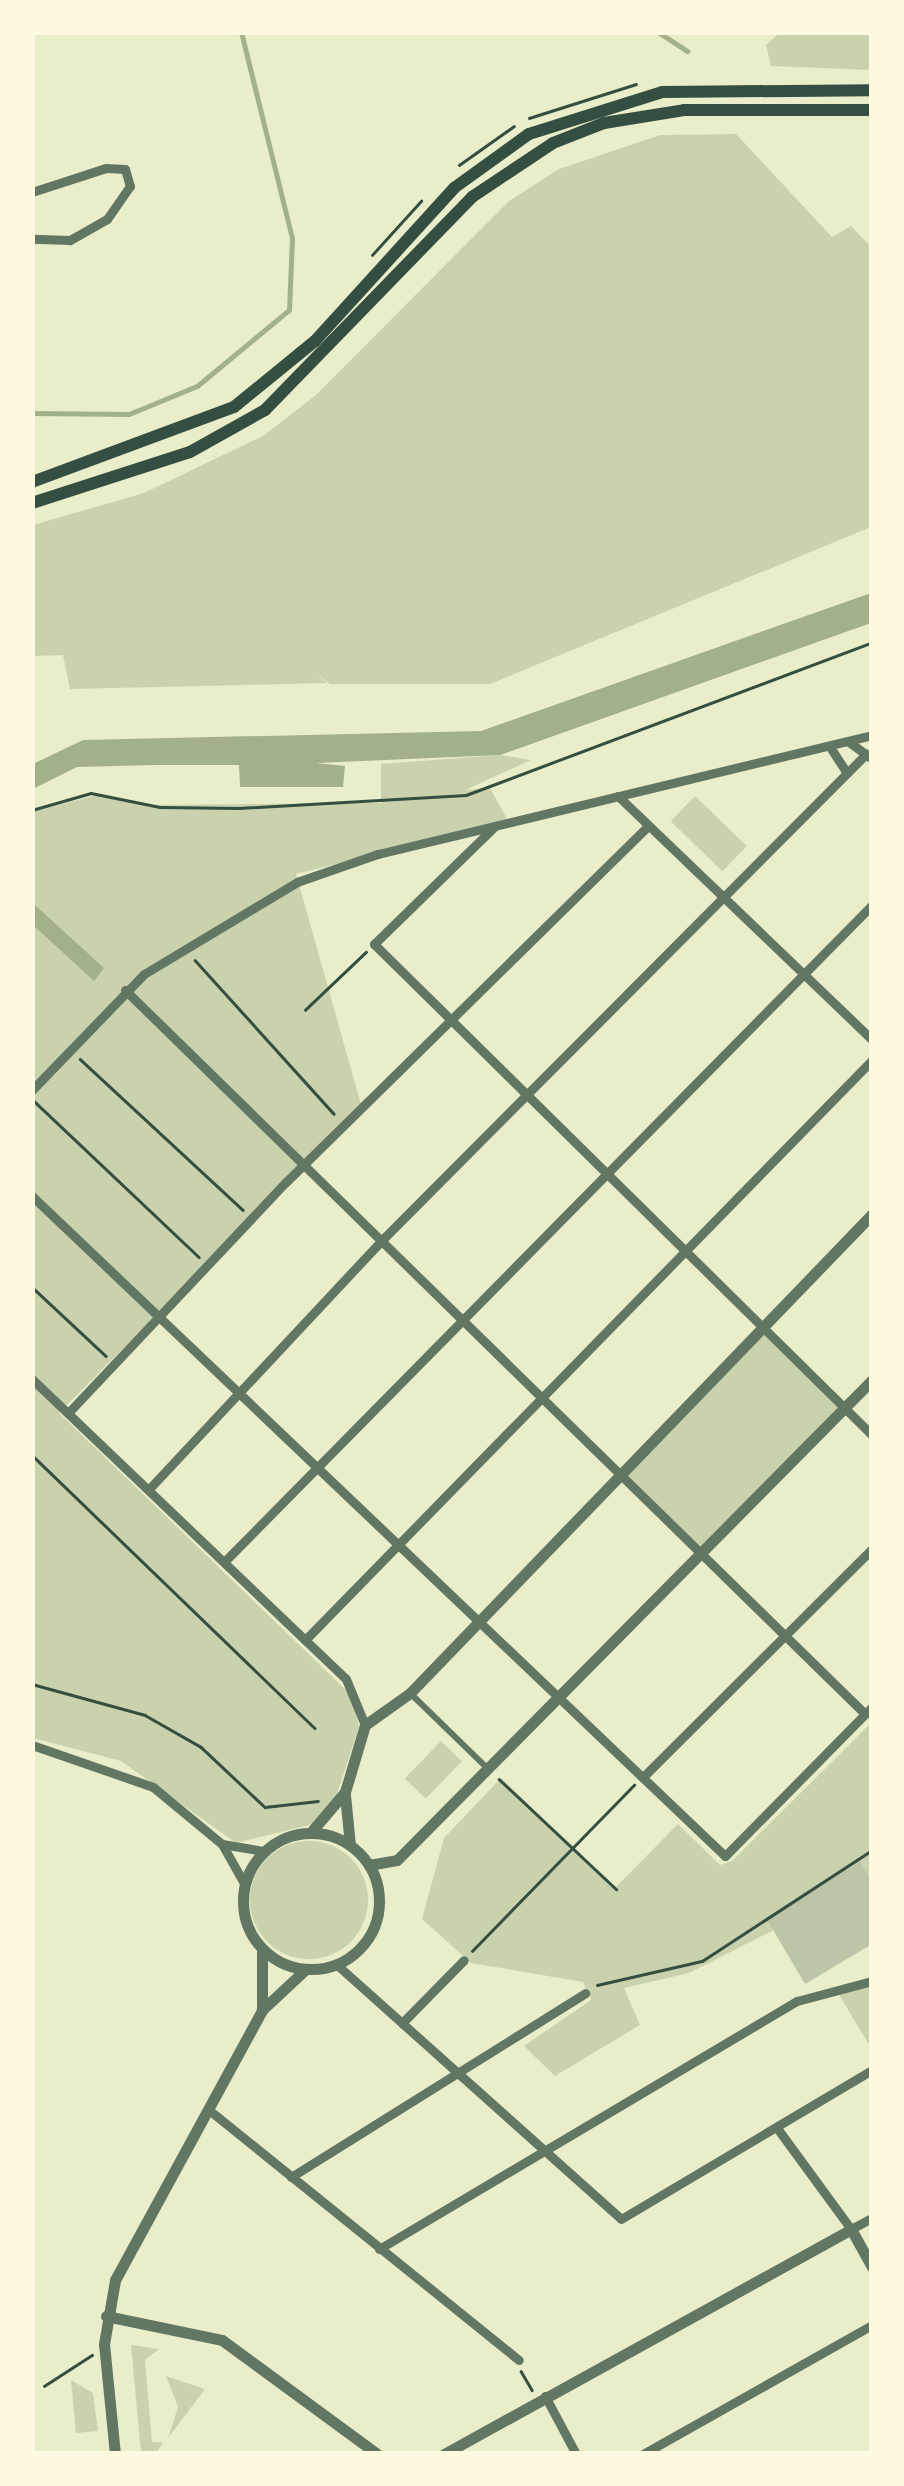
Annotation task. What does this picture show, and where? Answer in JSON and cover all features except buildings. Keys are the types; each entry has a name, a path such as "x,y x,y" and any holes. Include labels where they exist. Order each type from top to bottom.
{"main road":[{"path":"32,482 234,407 314,341 454,188 530,134 662,92 872,90"},
{"path":"32,503 190,452 265,410 472,197 553,143 604,123 684,110 872,110"}],"street":[{"path":"32,192 106,168 124,169 130,186 106,219 70,240 32,240"},
{"path":"32,1090 67,1046 125,990 182,946 296,882 464,832 872,735"},
{"path":"148,1490 385,1237 846,773 868,756 848,742"},
{"path":"830,747 846,773"},
{"path":"618,796 872,1040"},
{"path":"498,824 374,944 872,1435"},
{"path":"69,1412 306,1162 648,826"},
{"path":"460,859 464,832"},
{"path":"224,1562 872,905"},
{"path":"32,1196 401,1541 725,1856 868,1711 700,1554 466,1316 125,990"},
{"path":"305,1640 872,1060"},
{"path":"365,1725 410,1692 618,1468 872,1214"},
{"path":"32,1379 354,1688 365,1725 345,1792 350,1845"},
{"path":"369,1865 398,1860 872,1380"},
{"path":"642,1777 872,1549"},
{"path":"410,1692 487,1768"},
{"path":"32,1745 130,1774 222,1844 244,1885 244,1912 262,1948 262,2010"},
{"path":"222,1844 264,1851 311,1832 345,1792"},
{"path":"262,1948 306,1968 336,1964 372,1928 378,1890 369,1865 350,1845 311,1832"},
{"path":"244,1885 264,1851"},
{"path":"402,2023 464,1960"},
{"path":"336,1964 544,2153 624,2219 872,2070"},
{"path":"115,2454 104,2344 106,2316 121,2266 262,2010 306,1968"},
{"path":"380,2249 798,2001 872,1981"},
{"path":"291,2177 459,2076 585,1993"},
{"path":"209,2110 519,2364"},
{"path":"777,2128 851,2229 872,2267"},
{"path":"444,2454 872,2218"},
{"path":"106,2316 222,2340 376,2454"},
{"path":"642,2454 872,2326"},
{"path":"541,2398 576,2454"}],"path":[{"path":"32,810 90,793 147,806 239,808 466,795 872,642"},
{"path":"304,1010 374,944"},
{"path":"182,946 345,1126"},
{"path":"67,1046 252,1218"},
{"path":"32,1099 207,1265"},
{"path":"32,1287 114,1364"},
{"path":"32,1455 315,1728"},
{"path":"32,1684 145,1715 201,1746 265,1807 294,1810 345,1792"},
{"path":"487,1768 616,1889"},
{"path":"464,1960 642,1777"},
{"path":"585,1993 702,1961 872,1850"},
{"path":"44,2386 104,2344"},
{"path":"519,2364 541,2398"}],"shaded area":[{"path":"779,33 871,33 871,70 771,66 766,45"},
{"path":"736,134 832,237 851,226 871,247 871,527 490,684 330,684 316,673 327,683 70,689 63,655 33,656 33,525 144,493 263,436 316,395 509,201 559,169 660,135"},
{"path":"871,593 871,623 500,755 316,763 345,766 343,787 240,787 239,765 154,765 77,767 33,789 33,764 83,740 481,731"},
{"path":"500,755 531,760 465,790 490,788 508,821 296,874 362,1108 59,1413 352,1696 359,1727 334,1803 313,1824 236,1843 121,1761 33,1738 32,812 101,794 147,805 381,803 381,764"},
{"path":"695,796 747,846 722,871 671,821"},
{"path":"35,905 104,968 94,981 33,925"},
{"path":"762,1327 843,1408 701,1550 620,1469"},
{"path":"871,1723 871,1881 689,1973 624,1988 640,2025 555,2076 524,2046 591,2000 583,1982 471,1963 422,1919 444,1838 501,1778 616,1887 678,1824 720,1865 732,1861"},
{"path":"441,1741 462,1761 426,1799 405,1778"},
{"path":"309,1841 332,1845 351,1858 364,1877 368,1900 364,1923 351,1942 332,1955 309,1959 286,1955 267,1942 254,1923 250,1900 254,1877 267,1858 286,1845"},
{"path":"871,1985 871,2048 838,1993"},
{"path":"131,2345 159,2349 145,2360 152,2442 163,2443 156,2453 141,2453"},
{"path":"166,2376 205,2389 168,2438 178,2407"},
{"path":"71,2380 93,2393 98,2431 76,2433"}],"waterway":[{"path":"32,413 129,414 197,386 289,310 292,238 241,32"},
{"path":"658,32 687,51"}]}
